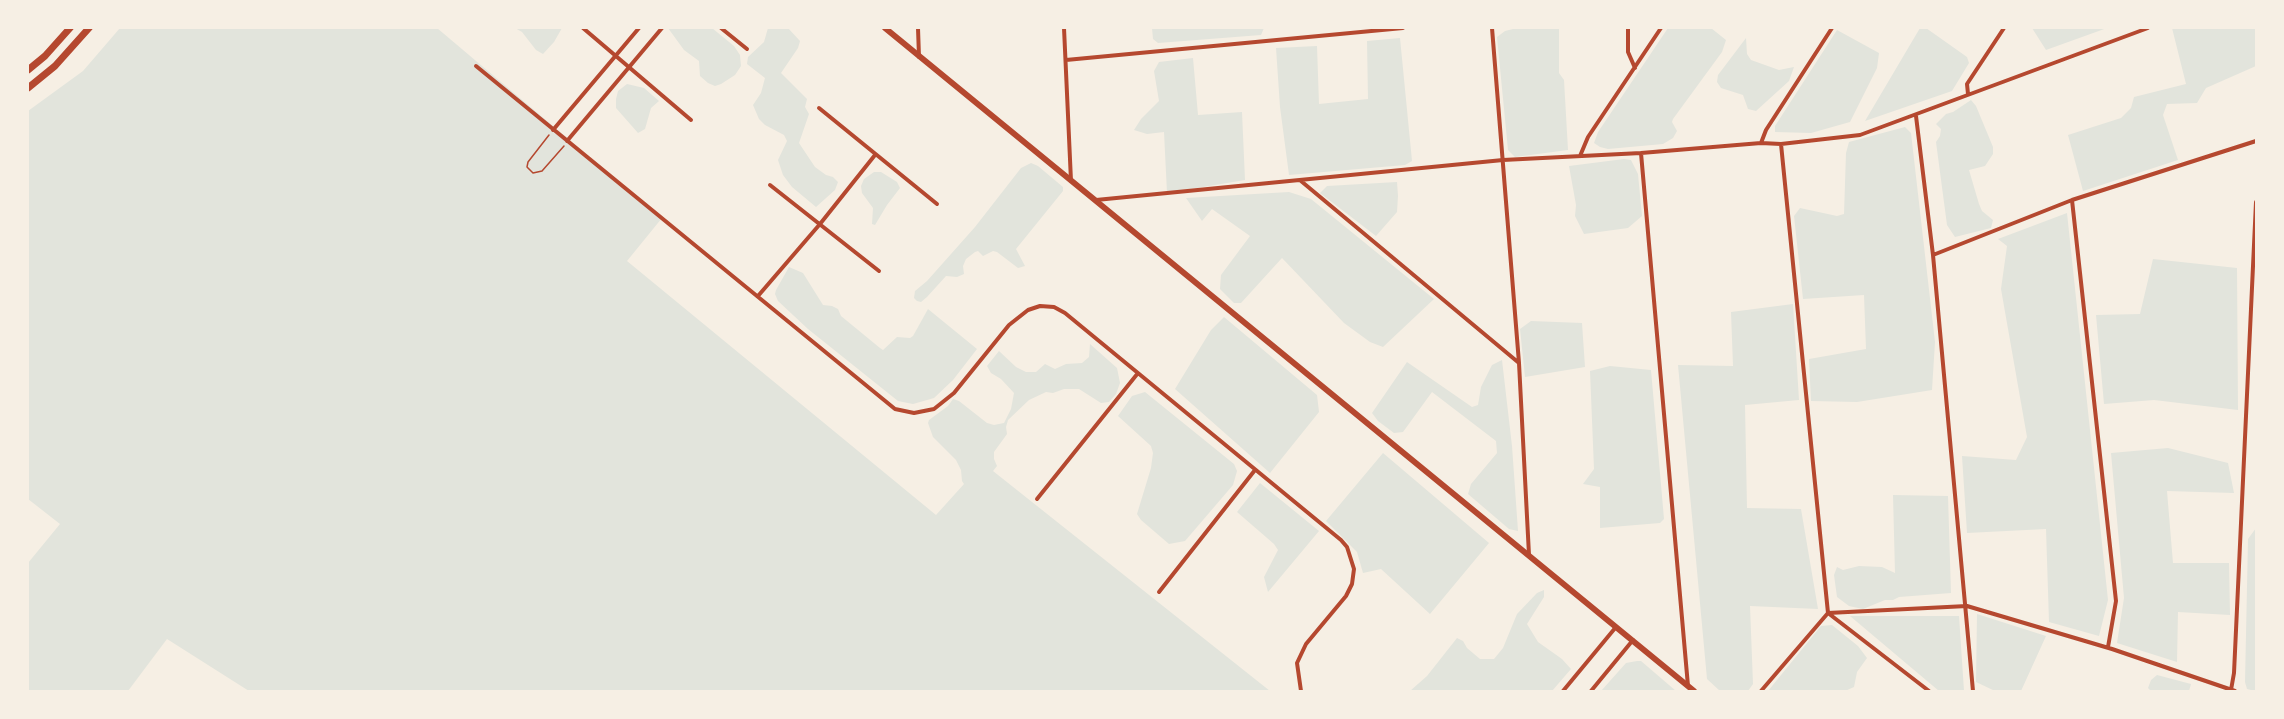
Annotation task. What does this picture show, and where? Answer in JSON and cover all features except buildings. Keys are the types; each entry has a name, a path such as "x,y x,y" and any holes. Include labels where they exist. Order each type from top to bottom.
{"main road":[{"path":"28,70 45,56 70,28"},
{"path":"28,88 55,66 89,28"}],"street":[{"path":"583,28 691,120"},
{"path":"553,130 639,28"},
{"path":"567,142 662,28"},
{"path":"721,28 747,49"},
{"path":"884,28 1694,691"},
{"path":"918,28 919,56"},
{"path":"1064,28 1070,181"},
{"path":"1066,60 1403,28"},
{"path":"1492,28 1520,363 1529,555"},
{"path":"1628,28 1628,52 1635,68"},
{"path":"1580,156 1588,137 1661,28"},
{"path":"1761,143 1766,130 1832,28"},
{"path":"1968,94 1967,84 2004,28"},
{"path":"1096,200 1503,160 1641,153 1761,143 1781,144 1860,135 1916,116 1968,94 2148,28"},
{"path":"476,66 895,409 914,413 934,409 954,393 1009,325 1028,310 1040,306 1054,307 1065,313 1341,540 1352,558 1354,570 1352,584 1346,596 1306,644 1297,663 1301,691"},
{"path":"818,108 937,204"},
{"path":"1916,116 1933,255 1974,691"},
{"path":"1933,255 2072,200 2256,141"},
{"path":"1761,691 1828,613 1781,144"},
{"path":"1641,153 1688,686"},
{"path":"758,296 820,224 875,154"},
{"path":"1301,181 1520,363"},
{"path":"770,184 879,271"},
{"path":"2072,200 2116,601 2108,647"},
{"path":"1828,613 1967,606 2108,647 2233,690 2256,202"},
{"path":"1037,499 1138,374"},
{"path":"1159,592 1255,470"},
{"path":"1828,613 1929,691"},
{"path":"1563,691 1616,626"},
{"path":"1591,691 1632,640"}],"path":[{"path":"553,130 528,162 527,167 533,173 542,171 567,142"}],"shaded area":[{"path":"120,28 437,28 662,218 627,261 936,515 964,484 962,481 961,470 956,460 933,437 928,423 929,420 948,406 953,399 959,401 987,423 994,425 1004,423 1011,409 1014,393 1001,379 991,373 987,366 999,351 1016,367 1026,372 1036,372 1045,364 1055,369 1066,364 1082,363 1089,357 1090,344 1117,368 1120,383 1116,394 1109,402 1101,403 1079,389 1064,389 1053,393 1046,392 1029,400 1008,420 1006,427 1007,434 994,452 994,459 997,466 993,471 1270,691 249,691 167,639 128,691 28,691 28,563 60,524 28,499 28,111 83,71"},
{"path":"515,28 562,28 554,42 543,54 536,50 522,32"},
{"path":"668,28 712,28 734,46 740,55 741,66 735,75 721,84 715,86 708,83 700,76 699,61 684,50"},
{"path":"768,28 788,28 800,41 798,48 781,73 807,99 805,107 809,114 799,143 815,167 826,175 833,177 838,182 835,190 816,207 792,187 783,175 778,160 787,141 784,135 765,125 759,119 753,105 761,93 765,78 747,64 748,57 764,42"},
{"path":"1152,28 1264,28 1261,35 1158,43 1153,39"},
{"path":"1517,28 1559,28 1559,73 1564,80 1568,150 1515,157 1508,150 1497,37 1505,31"},
{"path":"1668,28 1711,28 1726,40 1722,52 1673,119 1672,122 1677,131 1673,138 1663,144 1608,149 1600,147 1594,143 1598,132"},
{"path":"1920,28 1926,28 1967,57 1969,63 1952,91 1865,121"},
{"path":"2032,28 2107,28 2046,50"},
{"path":"2172,28 2256,28 2256,66 2206,88 2197,103 2167,104 2163,115 2178,160 2083,191 2068,135 2121,118 2131,108 2134,97 2186,84"},
{"path":"1837,30 1879,53 1877,68 1850,122 1811,133 1775,132 1775,126"},
{"path":"1400,38 1412,161 1405,165 1289,175 1280,107 1276,48 1317,46 1319,104 1368,99 1367,41"},
{"path":"1746,38 1747,54 1751,60 1779,70 1794,67 1789,81 1756,111 1748,109 1743,95 1721,88 1717,82 1718,75"},
{"path":"1193,58 1198,115 1242,112 1245,180 1167,193 1164,132 1147,134 1134,130 1141,119 1159,101 1154,71 1159,62"},
{"path":"627,84 644,88 659,101 651,108 645,129 638,133 616,108 618,91"},
{"path":"1971,100 1976,106 1993,147 1993,154 1985,166 1969,170 1982,211 1993,220 1991,228 1955,237 1947,225 1936,142 1940,136 1941,129 1936,124 1946,114 1953,112"},
{"path":"1905,127 1911,133 1935,342 1932,390 1857,402 1811,401 1809,359 1866,349 1864,295 1803,299 1794,216 1800,208 1837,216 1844,214 1846,153 1849,142"},
{"path":"1624,159 1631,160 1638,174 1642,216 1628,228 1584,234 1575,216 1576,205 1569,166"},
{"path":"1031,163 1038,166 1063,187 1063,191 1016,249 1025,266 1018,268 997,252 993,251 983,256 978,251 966,259 963,266 964,274 957,277 946,276 927,297 921,302 917,301 914,298 915,291 927,281 975,227 1021,168"},
{"path":"874,172 881,172 897,182 900,188 887,205 875,225 872,224 873,208 862,193 861,186 864,179"},
{"path":"1397,182 1397,212 1376,236 1320,193 1327,186"},
{"path":"1289,192 1311,199 1434,299 1383,347 1370,342 1344,323 1282,258 1241,303 1234,303 1220,289 1221,275 1250,236 1212,209 1202,221 1186,198"},
{"path":"2067,213 2108,600 2099,636 2049,622 2046,529 1967,533 1962,456 2016,460 2027,437 2001,289 2007,246 1998,239"},
{"path":"2153,259 2237,268 2238,410 2154,400 2104,404 2096,315 2140,314"},
{"path":"789,267 803,273 823,305 832,306 838,309 841,316 883,350 897,337 910,338 913,336 928,309 977,349 953,380 934,398 913,404 898,401 808,329 778,301 775,294 776,290"},
{"path":"1793,304 1799,400 1745,405 1747,508 1801,509 1818,609 1750,606 1753,684 1748,691 1720,691 1707,679 1678,365 1733,366 1731,312"},
{"path":"1224,317 1317,395 1319,412 1270,473 1175,389 1211,330"},
{"path":"1531,321 1582,323 1585,367 1525,377 1520,329"},
{"path":"1502,360 1512,446 1518,531 1509,529 1468,494 1471,484 1497,453 1496,441 1432,392 1403,432 1394,433 1378,421 1372,413 1407,362 1472,407 1478,405 1481,387 1492,365"},
{"path":"1610,366 1651,370 1664,519 1660,523 1600,528 1600,487 1583,484 1594,469 1590,371"},
{"path":"1145,392 1234,464 1237,471 1233,485 1185,541 1169,544 1141,520 1137,514 1151,468 1153,453 1151,446 1118,416 1132,396"},
{"path":"2168,448 2228,463 2234,493 2167,491 2173,563 2229,563 2230,615 2178,612 2177,662 2117,643 2124,598 2111,453"},
{"path":"1383,453 1489,543 1430,614 1381,569 1363,573 1357,552 1326,521"},
{"path":"1260,483 1319,531 1268,592 1264,577 1278,550 1274,544 1237,512"},
{"path":"1893,495 1948,496 1951,593 1899,597 1893,600 1885,600 1863,609 1849,606 1837,597 1834,575 1837,567 1843,570 1859,566 1882,567 1895,573"},
{"path":"2256,528 2255,691 2247,689 2245,682 2248,539"},
{"path":"1544,590 1544,597 1527,624 1538,642 1562,659 1571,669 1552,691 1410,691 1427,676 1457,638 1463,641 1467,648 1480,659 1494,659 1503,648 1517,614 1537,593"},
{"path":"1977,614 2046,636 2021,691 1995,691 1976,682"},
{"path":"1850,616 1959,616 1964,691 1939,691"},
{"path":"1832,625 1858,646 1867,658 1857,672 1854,687 1845,691 1768,691 1821,626"},
{"path":"1641,661 1676,691 1601,691 1626,663"},
{"path":"2157,675 2191,684 2189,691 2151,691 2148,688 2151,680"}]}
